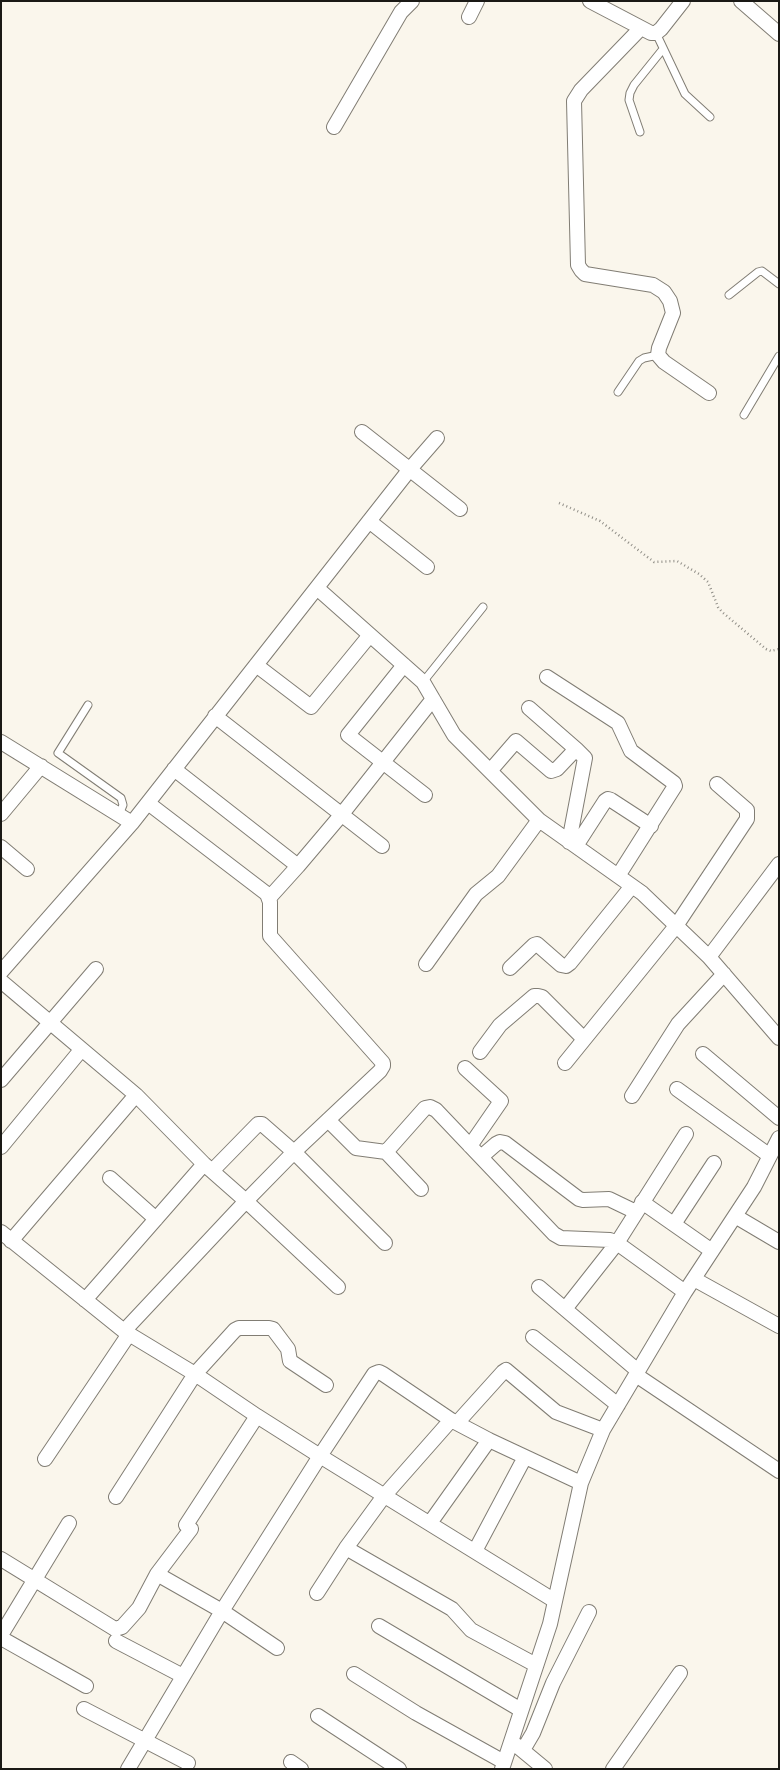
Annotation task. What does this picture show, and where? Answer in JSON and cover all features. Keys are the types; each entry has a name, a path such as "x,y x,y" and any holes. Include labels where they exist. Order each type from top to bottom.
{"street":[{"path":"334,127 401,12 412,1"},
{"path":"469,17 477,1"},
{"path":"590,1 652,33 656,33 683,1"},
{"path":"741,1 779,34"},
{"path":"641,28 581,90 574,101 578,265 585,274 653,285 664,292 670,301 672,313 659,348 658,355 664,362 709,393"},
{"path":"362,432 460,509"},
{"path":"1,972 132,823 215,716 437,438"},
{"path":"369,522 427,567"},
{"path":"317,588 423,682 450,730 539,820 632,886 709,956 779,1038"},
{"path":"256,665 311,707 370,635"},
{"path":"404,665 348,735 425,795"},
{"path":"547,677 618,723 631,750 676,786 675,790 618,876"},
{"path":"270,898 342,814 433,699"},
{"path":"529,708 585,758 572,844"},
{"path":"215,716 382,846"},
{"path":"490,771 516,741 551,771 557,769 576,749"},
{"path":"1,742 132,823"},
{"path":"1,814 41,766"},
{"path":"174,769 298,866"},
{"path":"565,1063 676,926 747,819 747,810 717,784"},
{"path":"572,844 608,799 650,826"},
{"path":"45,1459 126,1333 246,1201 294,1152 380,1071 383,1066 383,1062 270,936 270,898 267,894 148,803"},
{"path":"426,964 476,894 498,876 539,820"},
{"path":"1,848 27,869"},
{"path":"709,956 779,864"},
{"path":"510,968 534,945 537,944 561,966 566,966 632,886"},
{"path":"1,1080 49,1022 96,969"},
{"path":"632,1096 678,1024 724,974"},
{"path":"1,981 136,1095 208,1168 246,1201 338,1287"},
{"path":"480,1052 500,1025 534,996 542,997 584,1039"},
{"path":"1,1147 81,1050"},
{"path":"702,1054 779,1118"},
{"path":"465,1068 500,1101 470,1146"},
{"path":"677,1089 771,1163"},
{"path":"136,1095 6,1236 126,1333 195,1374 320,1456 555,1601"},
{"path":"386,1152 425,1108 430,1107 436,1110 554,1234 561,1238 610,1240 617,1243 685,1292"},
{"path":"328,1120 356,1148 386,1152 421,1189"},
{"path":"85,1300 156,1219 208,1168 260,1123 294,1152 385,1244"},
{"path":"565,1308 617,1243 686,1134"},
{"path":"354,1674 503,1766 550,1624 581,1483 603,1430 685,1292 754,1186 771,1163 779,1138"},
{"path":"480,1157 496,1144 500,1142 505,1143 579,1198 583,1200 610,1199 640,1207 674,1224 712,1251"},
{"path":"674,1224 714,1163"},
{"path":"110,1178 156,1219"},
{"path":"735,1216 779,1242"},
{"path":"694,1279 779,1326"},
{"path":"539,1287 565,1308 637,1373 779,1471"},
{"path":"116,1496 195,1374 235,1330 239,1328 269,1328 276,1332 288,1349 290,1362 326,1385"},
{"path":"533,1337 618,1405"},
{"path":"317,1593 346,1548 384,1496 502,1372 506,1370 556,1412 603,1430"},
{"path":"128,1769 222,1611 374,1374 379,1372 454,1421 489,1440 581,1483"},
{"path":"1,1559 116,1629 122,1627 139,1608 157,1574 257,1416"},
{"path":"430,1523 489,1440"},
{"path":"475,1551 525,1457"},
{"path":"69,1523 1,1636 86,1686"},
{"path":"346,1548 452,1609 471,1630 536,1665"},
{"path":"157,1574 222,1611 277,1648"},
{"path":"522,1750 533,1733 552,1683 589,1612"},
{"path":"379,1626 521,1710"},
{"path":"116,1641 183,1676"},
{"path":"613,1769 680,1673"},
{"path":"84,1709 188,1764"},
{"path":"318,1716 389,1767"},
{"path":"511,1740 545,1769"}],"lane":[{"path":"656,33 685,94 710,117"},
{"path":"640,132 630,100 630,93 634,85 663,49"},
{"path":"729,295 758,272 762,271 779,284"},
{"path":"618,392 639,361 644,358 658,355"},
{"path":"744,414 779,356"},
{"path":"423,682 483,607"},
{"path":"88,705 58,753 121,798 123,805 118,815"}],"path":[{"path":"559,503 600,521 654,562 677,562 699,574 708,582 718,607 722,612 766,649 771,651 779,649"}]}
